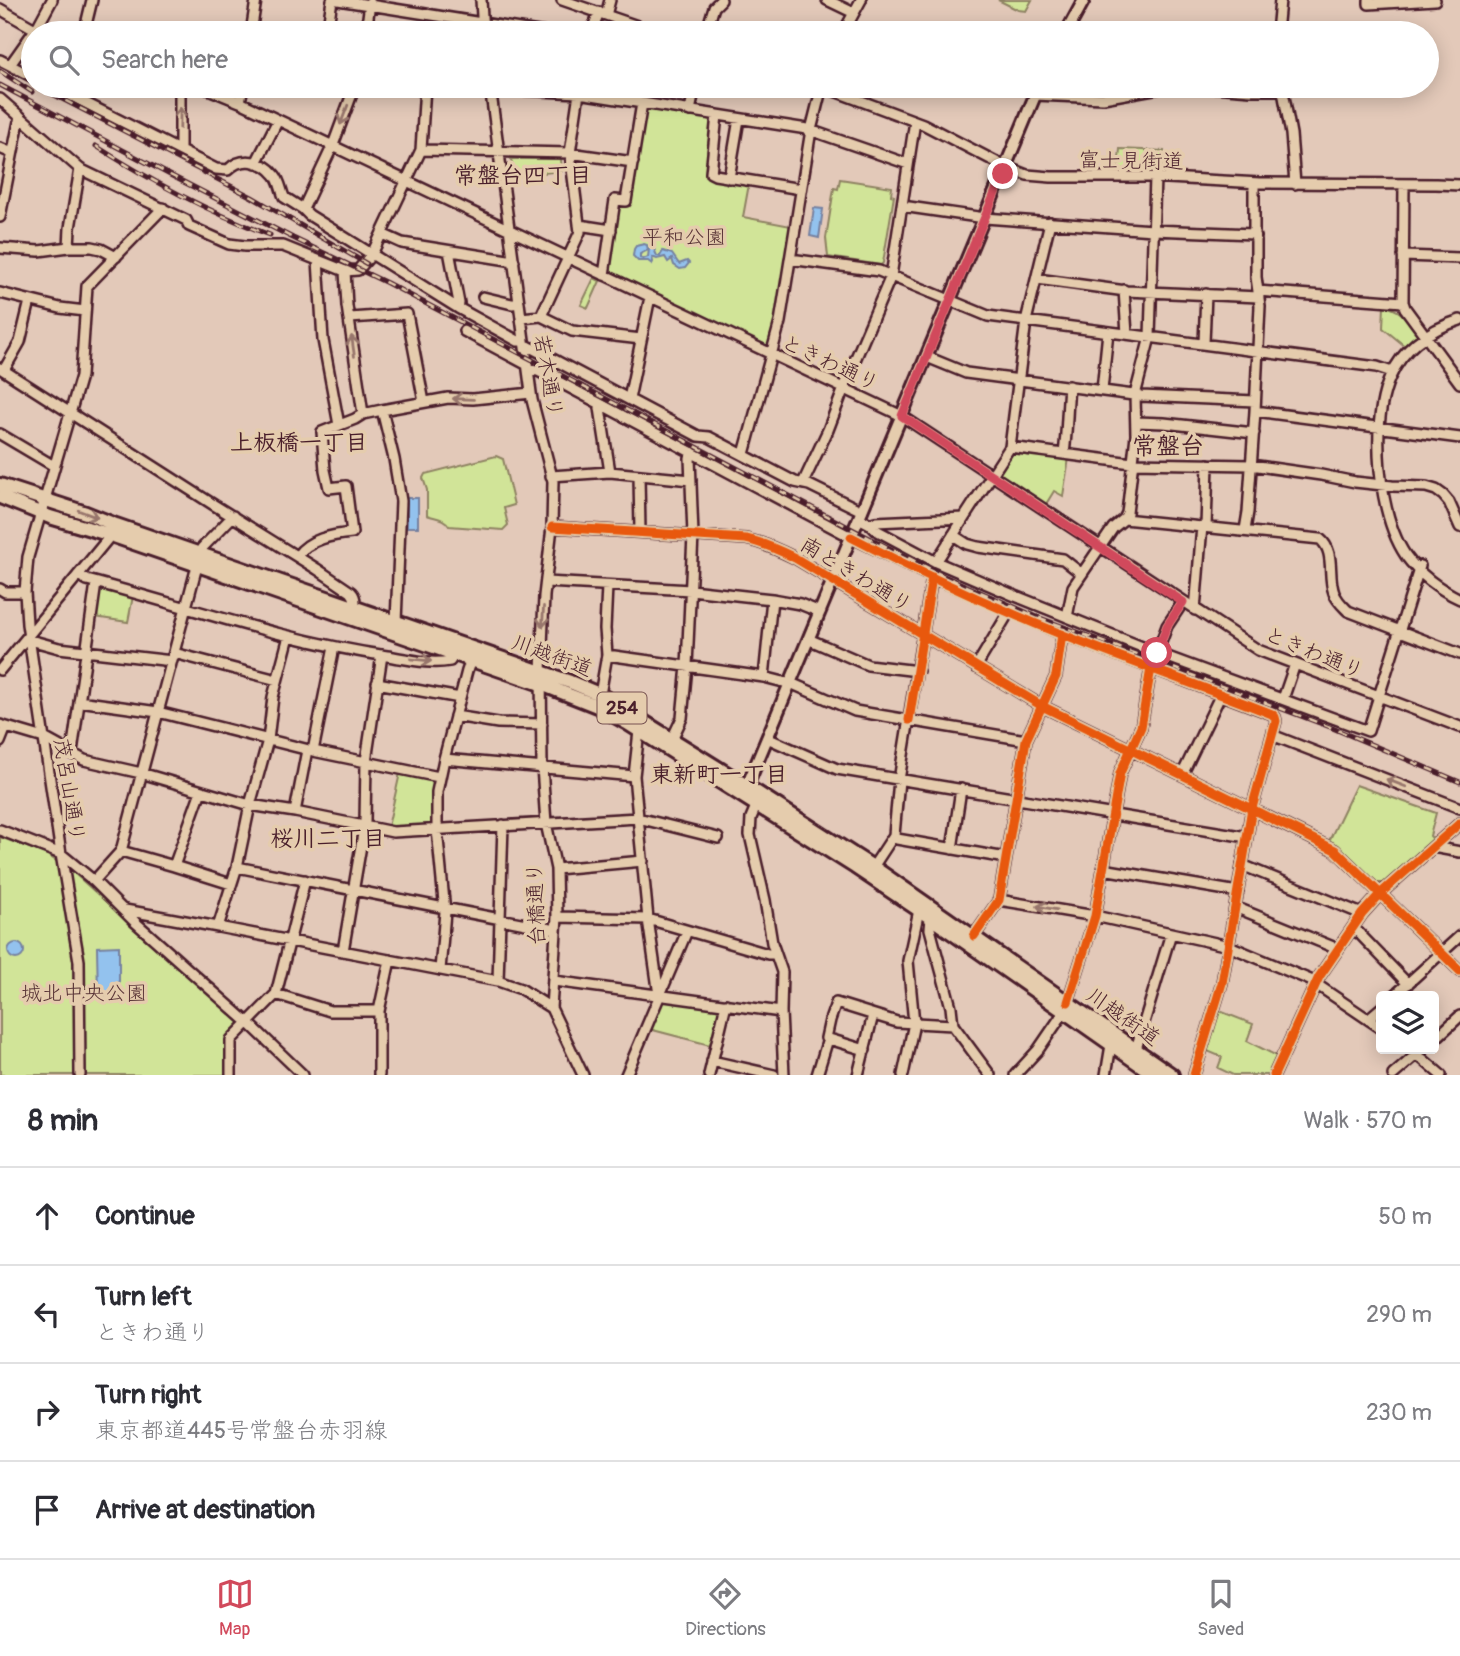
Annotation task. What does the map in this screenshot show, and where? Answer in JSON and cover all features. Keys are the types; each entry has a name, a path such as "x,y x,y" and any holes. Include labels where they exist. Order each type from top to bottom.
{"highway":[{"name":"川越街道","path":"0,485 86,513 113,530"},
{"name":"川越街道","path":"0,497 42,513 113,530 353,613 455,653 473,654"},
{"name":"川越街道","path":"353,613 397,622 473,654 541,678 598,694 672,739 744,791"},
{"name":"川越街道","path":"541,678 597,706 744,791 919,910 1066,1007 1136,1049 1172,1075"},
{"name":"川越街道","path":"758,800 873,867 974,936 1111,1045 1155,1075"}],"main road":[{"path":"1073,21 1084,0"},
{"path":"744,791 1034,98"}],"street":[{"path":"43,21 52,0"},
{"path":"87,21 92,0"},
{"path":"253,21 256,0"},
{"path":"329,21 332,0"},
{"path":"338,0 370,3 451,21"},
{"path":"481,0 482,21"},
{"path":"562,0 623,21"},
{"path":"599,21 610,0"},
{"path":"827,0 854,13"},
{"path":"850,21 861,0"},
{"path":"1278,21 1280,0"},
{"path":"1369,0 1370,5 1435,0"},
{"path":"710,21 716,2"},
{"path":"368,21 370,3"},
{"path":"0,9 21,21"},
{"path":"10,65 21,52"},
{"path":"0,60 21,70"},
{"path":"76,98 216,169 228,170 242,161 256,163 274,174 284,197 309,215 458,308 698,436 709,437 795,482 809,485 860,514 876,530 936,562 1157,653 1368,731 1419,568"},
{"path":"180,98 180,150"},
{"name":"ときわ通り","path":"230,98 902,416 1258,650 1460,727"},
{"path":"240,102 241,98"},
{"path":"303,209 350,98"},
{"path":"0,99 80,169 186,220 189,226 229,244 283,246 345,271 358,270 372,254 407,181 421,150 424,98"},
{"name":"若木通り","path":"492,98 531,393 553,481 541,678"},
{"path":"541,316 580,232 570,153 579,98"},
{"path":"618,98 811,130 908,164"},
{"path":"690,111 693,98"},
{"path":"744,454 780,321 811,130 819,98"},
{"name":"富士見街道","path":"853,98 915,121 1027,175 1155,177 1295,184 1460,185"},
{"path":"1285,98 1295,184"},
{"path":"604,275 615,200 626,201 642,103"},
{"path":"717,115 711,173 715,176 801,189"},
{"path":"0,217 20,116"},
{"path":"729,178 740,119"},
{"path":"256,163 278,120"},
{"path":"803,483 828,430 891,276 915,121"},
{"path":"0,148 12,153"},
{"path":"421,150 570,153 633,162"},
{"path":"69,247 80,169"},
{"path":"1067,617 1071,594 1082,573 1113,528 1127,513 1136,435 1135,395 1150,337 1155,177"},
{"path":"1245,530 1254,433 1260,306 1256,277 1254,183"},
{"path":"1404,184 1403,302 1460,383"},
{"path":"902,206 985,218 1254,234"},
{"name":"茂呂山通り","path":"80,1075 79,961 29,638 25,592 28,557 81,376 87,286 163,208"},
{"path":"936,562 1010,447 1026,321 1050,222"},
{"path":"579,225 611,230"},
{"path":"382,234 402,243 514,261"},
{"path":"0,248 39,251 92,247 116,257"},
{"path":"449,251 458,308"},
{"path":"1403,256 1460,258"},
{"path":"790,258 879,271 988,316 1377,366 1392,372"},
{"path":"318,260 323,340 339,425"},
{"path":"345,271 347,306 363,414"},
{"path":"1037,279 1151,292 1259,294 1403,302"},
{"path":"1125,290 1127,334"},
{"path":"0,293 60,308 85,311"},
{"path":"1204,343 1206,294"},
{"path":"483,297 512,304 519,303"},
{"path":"629,399 650,297"},
{"path":"30,301 20,342 2,369 351,592 355,596 353,613"},
{"path":"349,318 407,314 424,402"},
{"path":"521,318 541,316 572,331 641,339"},
{"path":"1460,322 1426,337 1403,356 1392,372 1380,405 1384,485 1394,536 1406,556 1430,581 1460,597"},
{"path":"464,331 933,578 1062,634 1275,717 1252,808 1222,983 1194,1075"},
{"path":"1102,390 1108,332"},
{"path":"1380,428 1392,381 1406,358 1426,337"},
{"path":"927,357 966,373 1135,395 1255,406 1380,428 1460,438"},
{"path":"1064,454 1069,386"},
{"path":"297,556 312,543 352,533 346,486 329,488 322,432 363,414 424,402 531,393"},
{"path":"602,405 600,408 610,472"},
{"path":"382,410 401,501 397,622"},
{"path":"1136,422 1254,433"},
{"path":"0,434 54,466"},
{"path":"1010,447 1132,463 1251,465 1384,485 1426,487 1436,490 1449,502 1460,527"},
{"path":"672,739 682,718 687,666 693,535 692,452"},
{"path":"1195,610 1208,464"},
{"path":"551,475 610,472 691,480"},
{"path":"639,475 640,532"},
{"path":"94,881 121,851 202,548 233,516"},
{"path":"870,524 964,518"},
{"path":"1124,519 1320,538 1329,552 1334,592 1339,603 1348,611 1460,654"},
{"name":"南ときわ通り","path":"552,527 747,539 761,542 795,558 1042,706 1335,850 1460,971"},
{"path":"0,670 29,638 113,530"},
{"path":"953,535 978,547 1063,559 1082,573"},
{"path":"78,575 96,583 334,647 423,661 448,662 455,653"},
{"path":"873,867 893,837 933,578"},
{"path":"546,582 691,590 772,599 800,604 820,612"},
{"path":"72,752 96,583"},
{"path":"598,694 607,655 607,586"},
{"path":"0,589 5,592 25,592"},
{"path":"764,677 772,599"},
{"path":"1157,653 1167,626 1183,602"},
{"path":"976,667 1009,612"},
{"path":"974,936 999,900 1026,740 1056,676 1062,634"},
{"path":"218,927 237,867 268,740 272,696 289,636"},
{"path":"29,638 59,648 86,652 173,657 277,680"},
{"path":"808,639 868,665 918,671"},
{"path":"295,812 334,647"},
{"path":"440,970 444,908 437,829 437,792 473,654"},
{"path":"342,951 364,826 366,761 382,655"},
{"path":"607,655 764,677 789,684 855,711 1026,740"},
{"path":"1283,699 1294,664"},
{"path":"1032,1075 1019,1072 1038,1050 1066,1007 1095,916 1120,773 1141,726 1151,668"},
{"name":"台橋通り","path":"541,678 546,823 556,869 557,917 551,1007"},
{"path":"377,682 460,698"},
{"path":"1182,775 1221,694"},
{"path":"79,701 158,712 310,750 439,777"},
{"path":"455,716 498,723 542,724"},
{"path":"0,742 3,726 44,738 84,760 250,805 393,832 638,818 718,838"},
{"path":"639,731 634,776 648,919 659,995"},
{"path":"1272,735 1460,808"},
{"path":"767,738 837,769 1247,837"},
{"path":"444,758 634,776"},
{"path":"952,849 961,789"},
{"path":"174,866 201,791"},
{"path":"758,800 751,818 750,835 775,954 782,972 784,1075"},
{"path":"1277,1074 1315,983 1362,914 1381,893 1460,823"},
{"path":"498,981 503,825"},
{"path":"0,830 61,854 94,881 135,922 303,1075"},
{"path":"893,837 1006,858"},
{"path":"1433,847 1460,852"},
{"path":"121,851 231,884"},
{"path":"556,869 643,861"},
{"path":"1242,865 1362,914"},
{"path":"237,867 556,930"},
{"path":"1103,869 1238,892"},
{"path":"231,1075 231,1040 276,995 304,880"},
{"path":"999,900 1095,916 1229,946 1315,983 1376,1025"},
{"path":"1235,907 1338,949"},
{"path":"125,910 498,981 521,989 551,1007 584,1075"},
{"path":"903,1075 915,1023 908,961 919,910"},
{"path":"557,917 648,919 775,954"},
{"path":"932,918 930,929 951,1007 953,1025 990,1075"},
{"path":"1353,927 1408,984"},
{"path":"626,1075 688,930"},
{"path":"1136,1049 1171,933"},
{"path":"1400,991 1460,936"},
{"path":"379,1075 379,1011 390,960"},
{"path":"554,981 781,1012"},
{"path":"276,995 330,1012 379,1011"},
{"path":"817,1075 836,1003 897,1022 953,1025"},
{"path":"709,1075 726,1004"},
{"path":"1368,1019 1376,1012"},
{"path":"858,1075 873,1015"},
{"path":"1439,1035 1460,1016"},
{"path":"828,1039 865,1050"},
{"path":"1106,1075 1111,1045"},
{"path":"1394,1075 1414,1054"},
{"path":"1422,1054 1441,1075"},
{"path":"712,1061 774,1075"}],"green space":[{"path":"998,0 1032,0 1026,11"},
{"name":"平和公園","path":"648,108 709,118 711,120 705,176 749,184 743,217 791,226 770,344 766,346 611,272 609,268 618,206 630,206 645,111"},
{"path":"1120,149 1164,151 1163,173 1118,169"},
{"path":"511,159 561,159 562,171 514,176"},
{"path":"840,179 892,187 891,195 894,196 881,265 828,257 826,238 834,188 838,189"},
{"path":"594,278 600,281 588,308 581,305"},
{"path":"1384,306 1400,313 1420,334 1406,347 1383,328"},
{"path":"1015,451 1069,458 1063,496 1054,491 1046,504 998,472"},
{"path":"496,456 503,459 514,505 504,508 508,525 503,530 449,526 442,520 427,515 427,490 423,478 425,474"},
{"path":"99,588 133,596 128,622 94,617"},
{"path":"400,773 429,779 433,783 434,822 430,825 388,827"},
{"path":"1356,785 1436,813 1430,836 1435,841 1386,883 1378,883 1329,841"},
{"name":"城北中央公園","path":"0,837 46,854 75,874 241,1023 225,1040 227,1075 0,1075"},
{"path":"663,1000 717,1009 719,1012 710,1045 649,1029"},
{"path":"1217,1010 1253,1024 1247,1041 1277,1056 1268,1075 1233,1075 1218,1068 1222,1057 1205,1050"}],"water":[{"path":"814,208 823,209 819,238 810,236"},
{"path":"644,244 648,250 640,254 640,258 648,257 651,247 657,256 663,251 672,254 679,264 687,261 689,263 680,269 674,265 672,259 668,262 665,257 652,257 652,264 638,261 633,256 634,249"},
{"path":"407,498 418,498 418,527 407,527"},
{"path":"16,943 22,945 22,957 16,959 10,957 8,951 10,945"},
{"path":"119,946 119,996 98,996 97,947"}],"railway":[{"path":"0,71 21,85"},
{"path":"0,85 21,96"},
{"path":"25,98 293,238 387,283 944,576 1035,616 1330,727 1460,782"},
{"path":"60,98 252,197 367,264"},
{"path":"96,146 180,195 270,235"}],"cycle path":[{"path":"552,527 746,539 789,555 1042,706 1335,850 1460,971"},
{"path":"851,537 956,589 1036,624 1275,717 1252,808 1222,983 1194,1075"},
{"path":"909,720 932,577"},
{"path":"974,936 999,900 1026,740 1056,676 1062,634"},
{"path":"1068,1002 1095,916 1120,773 1141,727 1151,668"},
{"path":"1274,1075 1319,977 1362,914 1381,893 1460,823"}],"district":[{"name":"常盤台四丁目","path":"523,175"},
{"name":"上板橋一丁目","path":"299,442"},
{"name":"常盤台","path":"1168,446"},
{"name":"東新町一丁目","path":"719,774"},
{"name":"桜川二丁目","path":"328,838"}],"route":[{"path":"1003,174 902,416 1183,602 1167,626 1157,653"}]}
